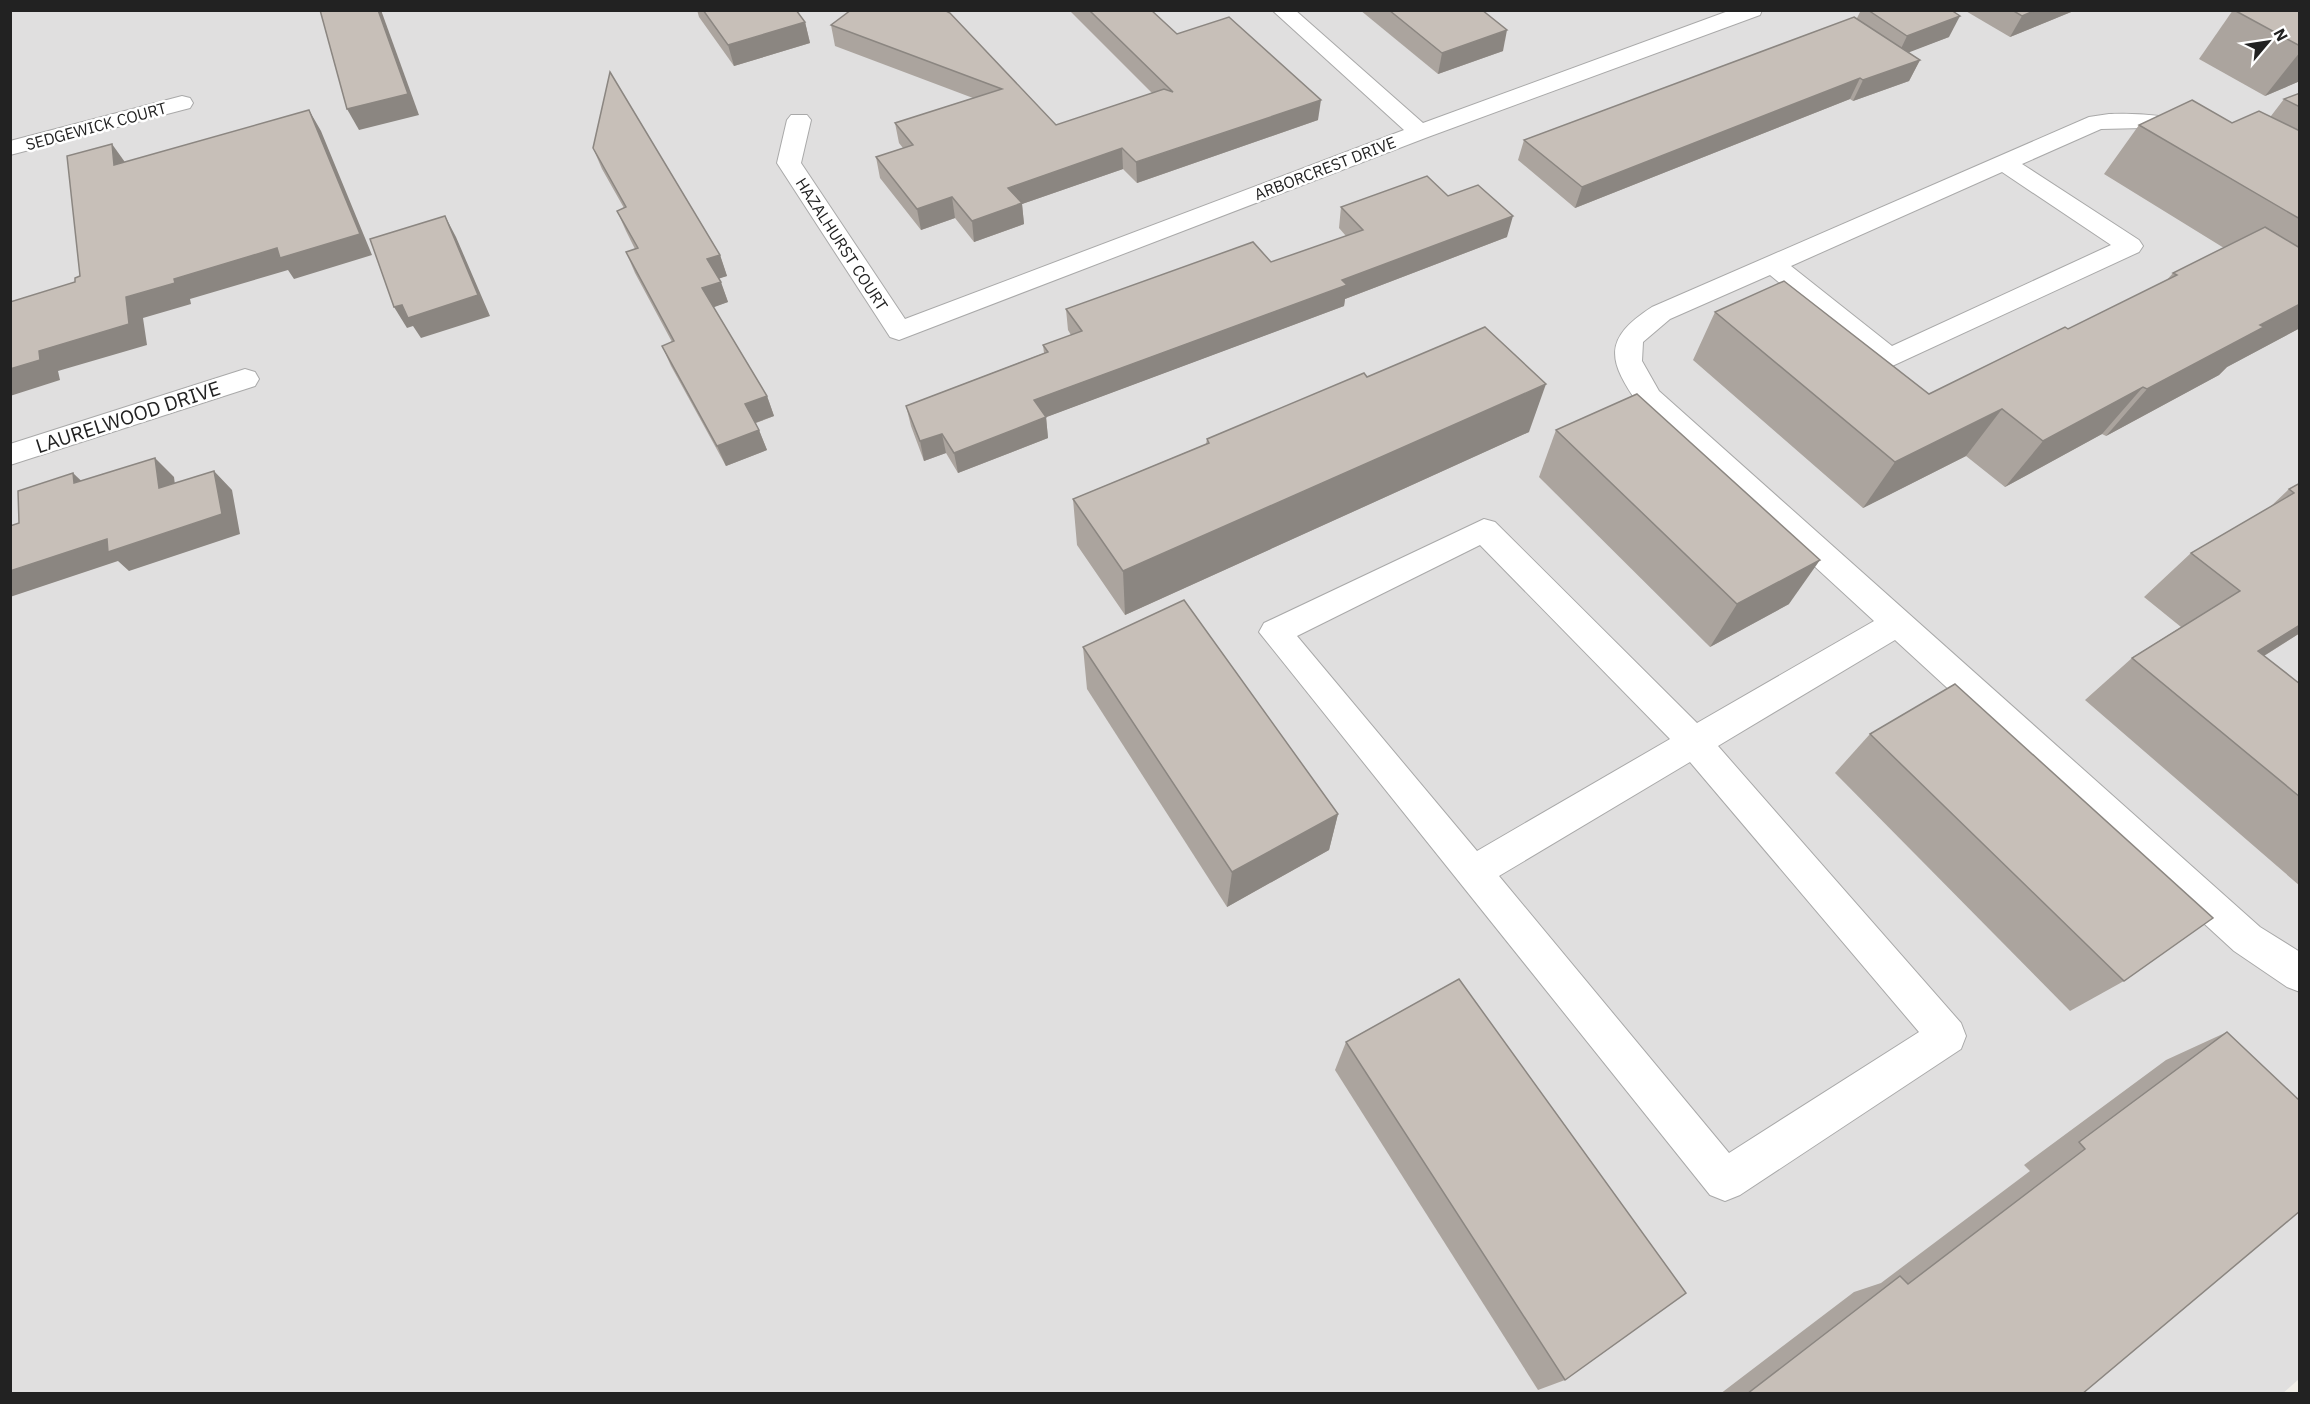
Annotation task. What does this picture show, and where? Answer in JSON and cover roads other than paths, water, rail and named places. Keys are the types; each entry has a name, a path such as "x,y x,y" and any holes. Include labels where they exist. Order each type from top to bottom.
{"street":[{"path":"1282,10 1420,132"},
{"name":"ARBORCREST DRIVE","path":"899,331 1420,132 1752,10"},
{"name":"SEDGEWICK COURT","path":"10,148 182,103"},
{"path":"2210,140 2180,128 2152,122 2123,119 2097,122 1661,313 1641,325 1631,336 1626,352 1631,374 1649,398 2247,939 2300,974"},
{"name":"HAZALHURST COURT","path":"799,120 789,163 899,331"},
{"path":"1772,264 1890,358 2130,246 2004,163"},
{"name":"LAURELWOOD DRIVE","path":"10,454 245,380"},
{"path":"1484,530 1694,742 1947,1036 1725,1180 1473,872 1275,632 1484,530"},
{"path":"1473,872 1898,622"}]}
